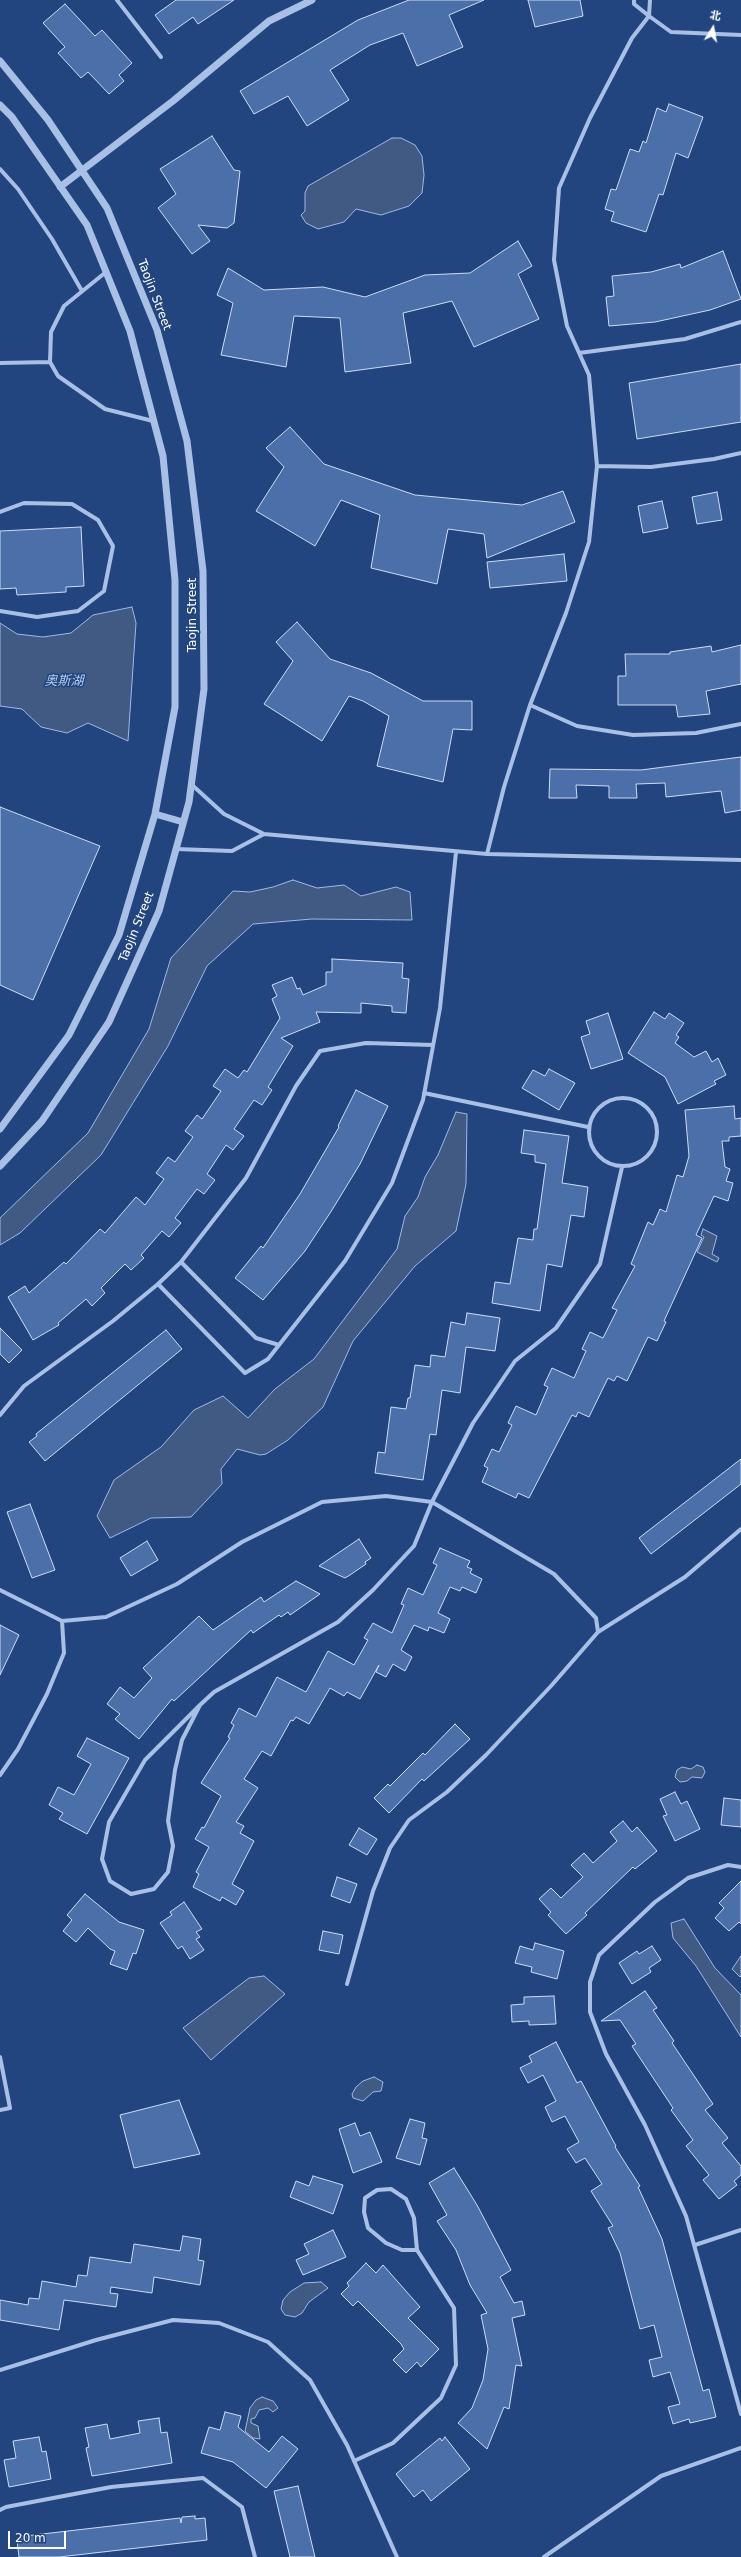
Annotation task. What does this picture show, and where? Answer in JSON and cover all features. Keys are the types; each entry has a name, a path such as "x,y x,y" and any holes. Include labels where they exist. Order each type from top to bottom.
{"street":[{"path":"117,0 161,57"},
{"path":"60,187 83,172 269,21 312,0"},
{"path":"634,0 634,4 671,32 741,35"},
{"path":"487,854 504,787 530,705 566,613 588,542 597,466 589,375 567,326 554,260 559,188 590,118 632,38 649,16 650,0"},
{"name":"Taojin Street","path":"0,61 48,120 107,208 157,330 187,441 204,572 204,689 191,784 183,822 159,911 109,1022 42,1121 0,1166"},
{"name":"Taojin Street","path":"0,105 12,117 87,225 130,331 152,421 164,456 175,580 175,707 155,814 119,935 69,1035 0,1129"},
{"path":"0,169 18,189 52,239 82,291"},
{"path":"106,272 64,306 51,332 50,362 58,376 105,409 152,421"},
{"path":"579,353 686,339 741,322"},
{"path":"0,363 50,362"},
{"path":"597,466 651,467 714,459 741,453"},
{"path":"0,512 24,503 72,504 98,520 114,546 104,591 78,611 37,617 0,611"},
{"path":"530,705 577,726 633,734 696,733 741,724"},
{"path":"191,784 224,814 264,834 487,854 741,860"},
{"path":"155,814 183,822"},
{"path":"176,849 232,851 264,834"},
{"path":"158,1284 245,1373 268,1359 345,1261 392,1183 424,1093 440,1008 456,852"},
{"path":"0,1415 24,1386 113,1321 158,1284 181,1262 246,1178 296,1086 320,1051 366,1043 433,1045"},
{"path":"424,1093 588,1126"},
{"path":"619,1098 640,1103 649,1110 657,1130 656,1141 652,1151 644,1160 634,1165 622,1167 610,1165 600,1159 593,1149 589,1138 588,1126 592,1116 599,1107 619,1098"},
{"path":"200,1705 182,1740 175,1770 168,1821 173,1846 168,1872 154,1889 131,1894 110,1881 102,1859 109,1822 146,1760 200,1705 214,1692 275,1655 338,1622 373,1590 414,1546 432,1502 474,1423 515,1361 556,1328 600,1264 622,1167"},
{"path":"181,1262 256,1338 279,1345"},
{"path":"0,1590 62,1621 106,1617 177,1584 242,1542 322,1502 386,1496 432,1502 554,1574 596,1618 598,1632"},
{"path":"347,1984 373,1891 390,1848 410,1820 447,1792 486,1755 598,1632 685,1577 741,1529"},
{"path":"0,1775 18,1749 47,1694 64,1653 62,1621"},
{"path":"741,1867 728,1866 688,1878 655,1902 599,1955 590,1982 590,2012 606,2054 645,2125 686,2216 741,2414"},
{"path":"0,2057 10,2108 0,2110"},
{"path":"354,2461 393,2443 441,2398 456,2365 454,2308 417,2250 414,2218 406,2199 391,2188 377,2190 365,2198 364,2212 368,2228 386,2243 402,2250 417,2250"},
{"path":"695,2245 741,2230"},
{"path":"0,2370 96,2340 173,2320 220,2323 268,2342 310,2380 354,2461 398,2557"},
{"path":"544,2557 661,2476 741,2448"},
{"path":"0,2510 111,2487 203,2478 242,2507 255,2557"}],"water":[{"path":"392,138 401,138 415,145 422,156 424,175 422,193 409,206 381,215 356,209 344,222 318,229 306,223 301,215 305,211 305,193 308,186"},
{"name":"奥斯湖","path":"132,607 136,623 128,741 88,723 67,733 41,727 22,709 0,706 0,623 17,634 43,637 71,633 93,615"},
{"path":"293,880 317,888 344,885 361,896 396,887 410,892 412,920 312,919 253,924 207,966 168,1046 101,1155 20,1233 0,1245 0,1218 88,1133 149,1029 171,958 233,891 250,892 273,887"},
{"path":"456,1112 467,1114 466,1184 456,1231 415,1266 353,1341 323,1407 288,1440 266,1454 260,1455 237,1449 221,1469 222,1484 191,1517 151,1518 110,1538 97,1516 114,1480 161,1447 194,1410 223,1396 248,1418 275,1389 314,1359 397,1249 405,1216 418,1197 425,1177 438,1155"},
{"path":"703,1229 717,1236 712,1254 719,1258 717,1262 697,1252 704,1237 701,1235"},
{"path":"697,1765 703,1767 705,1772 702,1778 692,1777 687,1781 680,1782 675,1777 677,1770 682,1767 691,1769"},
{"path":"684,1919 715,1968 741,1995 741,2037 696,1966 673,1938 671,1923"},
{"path":"741,1956 741,1976 740,1977 732,1969"},
{"path":"264,1976 285,1994 211,2060 183,2028 249,1978"},
{"path":"374,2077 383,2082 381,2091 373,2092 363,2101 353,2098 352,2094 356,2087 363,2081"},
{"path":"321,2282 328,2288 309,2302 302,2313 295,2317 285,2315 281,2309 283,2300 290,2292 304,2283"},
{"path":"262,2397 273,2401 278,2408 273,2412 268,2408 259,2410 255,2418 251,2419 251,2423 258,2426 260,2439 253,2438 245,2431 250,2408 256,2400"}],"building":[{"path":"176,0 234,0 198,24 193,17 169,34 155,15"},
{"path":"409,0 484,0 449,15 463,47 417,66 403,33 370,45 330,70 349,100 307,126 288,96 254,114 240,91 358,20"},
{"path":"528,0 580,0 583,16 535,27"},
{"path":"65,4 95,36 102,30 132,63 119,75 124,81 109,94 88,72 81,78 58,53 65,47 43,23"},
{"path":"669,104 703,117 688,158 676,153 663,195 659,194 646,232 611,221 614,212 605,209 611,189 616,190 630,149 639,152 643,141 646,143 657,108 666,112"},
{"path":"212,136 234,170 240,171 234,223 227,228 198,225 210,241 192,254 158,208 176,194 160,169"},
{"path":"518,241 532,266 518,274 539,319 474,347 452,301 403,313 411,363 345,372 340,318 294,316 286,367 221,355 233,303 217,295 228,268 264,290 323,287 365,297 425,275 470,273"},
{"path":"723,251 741,299 710,310 655,322 609,326 606,297 614,296 612,276 651,272 680,264 681,268"},
{"path":"741,364 741,422 637,439 629,383"},
{"path":"290,427 324,464 415,495 522,505 563,491 575,522 487,558 484,534 448,529 437,584 371,568 380,515 341,500 315,546 256,511 284,467 266,448"},
{"path":"717,492 722,520 697,524 692,497"},
{"path":"662,501 668,528 643,533 638,506"},
{"path":"81,527 84,586 66,587 66,592 17,595 16,588 0,589 0,531"},
{"path":"564,554 567,581 490,588 487,562"},
{"path":"297,622 330,659 371,673 423,701 472,701 472,730 453,729 443,782 377,766 389,716 363,701 349,696 322,741 264,704 293,661 276,642"},
{"path":"741,645 741,684 706,691 710,714 678,717 676,705 618,705 618,676 626,676 625,654 670,654 670,652 711,646 712,652"},
{"path":"741,757 741,810 725,813 721,791 666,797 665,783 636,784 637,798 609,798 609,786 576,785 577,798 549,798 550,769 641,770"},
{"path":"0,807 100,846 33,1000 0,985"},
{"path":"332,959 403,963 402,978 409,979 406,1013 392,1012 392,1006 361,1003 361,1013 316,1012 320,1022 281,1038 293,1046 268,1087 272,1090 262,1105 254,1100 234,1129 244,1136 233,1150 226,1145 207,1174 215,1180 204,1194 197,1189 175,1218 181,1223 169,1237 162,1231 141,1255 144,1258 131,1270 125,1264 101,1288 105,1293 92,1306 86,1299 58,1323 59,1325 33,1340 8,1297 25,1286 29,1293 64,1262 66,1264 100,1229 105,1233 136,1197 145,1205 164,1179 156,1173 168,1157 175,1162 193,1137 185,1131 197,1115 202,1119 221,1091 213,1086 225,1069 238,1078 244,1070 247,1072 280,1018 272,999 277,996 272,985 292,977 297,989 300,988 303,995 326,985 326,972 332,972"},
{"path":"654,1012 665,1019 669,1013 684,1023 676,1035 679,1037 675,1043 694,1057 706,1051 712,1062 718,1058 726,1075 714,1081 716,1084 678,1104 665,1077 628,1053"},
{"path":"608,1013 623,1059 591,1069 581,1037 590,1034 586,1021"},
{"path":"549,1069 575,1083 559,1110 522,1088 533,1070 545,1076"},
{"path":"356,1090 388,1106 360,1164 332,1210 305,1251 263,1300 235,1278 261,1246 263,1248 300,1194 339,1127 338,1126"},
{"path":"734,1106 735,1119 741,1118 741,1136 729,1137 729,1141 722,1141 725,1167 730,1169 726,1181 733,1183 728,1201 714,1196 696,1235 702,1238 664,1321 666,1322 657,1341 648,1337 627,1381 617,1376 614,1381 608,1378 589,1417 578,1412 576,1417 572,1415 529,1498 518,1493 516,1498 482,1482 488,1468 484,1466 492,1449 499,1452 512,1425 508,1423 516,1406 536,1415 548,1387 544,1385 552,1368 574,1378 586,1351 582,1349 590,1332 603,1338 617,1310 612,1308 635,1266 631,1264 648,1222 653,1225 660,1209 666,1212 677,1175 683,1177 689,1156 685,1110"},
{"path":"524,1130 569,1136 562,1183 588,1187 584,1217 571,1215 562,1267 547,1264 540,1311 492,1303 495,1282 510,1284 518,1238 533,1240 534,1229 537,1229 546,1164 535,1162 535,1155 521,1153"},
{"path":"467,1313 500,1318 495,1351 466,1347 460,1393 442,1390 436,1435 430,1434 423,1480 375,1473 378,1452 385,1453 391,1407 406,1409 408,1398 410,1398 415,1365 430,1367 431,1355 445,1357 451,1322 465,1325"},
{"path":"0,1328 22,1350 9,1363 0,1354"},
{"path":"166,1330 182,1349 45,1461 29,1442 37,1436 36,1434"},
{"path":"741,1459 741,1484 651,1554 639,1538"},
{"path":"30,1504 55,1570 32,1578 7,1512"},
{"path":"359,1539 371,1558 365,1562 366,1564 350,1575 345,1578 319,1566"},
{"path":"147,1541 158,1560 131,1576 120,1558"},
{"path":"440,1548 470,1561 467,1567 472,1569 470,1573 482,1579 476,1593 462,1587 460,1591 450,1587 438,1613 450,1619 444,1633 429,1627 428,1631 414,1625 401,1650 412,1657 405,1671 393,1664 386,1677 376,1672 379,1665 360,1699 347,1692 344,1696 330,1688 309,1724 296,1717 293,1721 291,1720 271,1756 262,1751 244,1779 258,1788 236,1822 244,1826 240,1833 254,1841 232,1884 244,1891 236,1905 222,1897 220,1901 193,1887 199,1874 196,1872 209,1847 195,1839 202,1827 204,1828 221,1796 201,1783 230,1738 228,1737 234,1725 231,1723 239,1708 256,1717 277,1677 306,1692 328,1651 354,1665 368,1640 364,1638 373,1623 392,1633 404,1605 401,1604 408,1588 423,1595 437,1565 433,1563"},
{"path":"296,1581 320,1594 290,1615 288,1612 281,1617 279,1615 253,1633 251,1630 174,1701 172,1699 139,1739 115,1719 120,1714 107,1704 120,1687 134,1698 152,1678 143,1668 199,1616 213,1630 261,1597 264,1602"},
{"path":"0,1625 19,1635 0,1675"},
{"path":"455,1724 470,1739 424,1781 422,1779 389,1813 374,1798 388,1784 390,1786 423,1753 425,1755"},
{"path":"87,1738 129,1758 87,1834 59,1819 63,1813 49,1805 58,1787 74,1795 91,1764 77,1756"},
{"path":"675,1792 681,1804 687,1801 700,1829 675,1841 663,1816 667,1815 660,1799"},
{"path":"724,1798 741,1800 741,1827 721,1825"},
{"path":"623,1821 632,1832 637,1827 657,1851 635,1869 633,1867 585,1913 587,1915 566,1934 548,1915 551,1912 539,1899 551,1888 561,1898 583,1877 571,1865 584,1853 593,1863 617,1841 610,1832"},
{"path":"359,1828 377,1839 367,1855 349,1845"},
{"path":"337,1877 357,1884 350,1903 331,1896"},
{"path":"741,1881 741,1924 739,1922 729,1931 715,1918 724,1908 719,1903"},
{"path":"85,1894 119,1922 144,1930 136,1954 133,1953 127,1970 110,1964 115,1951 110,1949 88,1928 76,1942 63,1931 72,1920 67,1915"},
{"path":"184,1902 202,1929 196,1932 200,1937 196,1939 204,1950 190,1959 182,1946 178,1949 160,1923 172,1915 170,1912"},
{"path":"323,1931 343,1935 339,1954 319,1950"},
{"path":"535,1943 564,1951 557,1979 531,1972 532,1967 515,1963 520,1946 533,1950"},
{"path":"652,1946 661,1960 649,1968 651,1972 632,1984 619,1963 637,1951 639,1954"},
{"path":"645,1991 657,2008 653,2010 674,2041 672,2043 713,2104 705,2110 728,2138 722,2143 741,2166 741,2175 734,2181 737,2185 719,2199 703,2180 709,2175 686,2146 693,2140 671,2110 673,2108 632,2046 636,2044 620,2020 601,2021"},
{"path":"554,1996 556,2024 529,2025 529,2021 512,2022 511,2005 524,2004 524,1997"},
{"path":"556,2042 577,2083 581,2081 616,2146 615,2147 640,2186 638,2187 662,2239 703,2391 709,2389 716,2417 690,2423 689,2419 673,2424 668,2407 680,2404 670,2372 653,2377 649,2360 662,2357 654,2325 640,2329 620,2253 608,2228 613,2226 591,2191 602,2184 585,2158 576,2163 567,2149 579,2142 565,2116 552,2122 545,2107 556,2101 543,2075 528,2083 520,2068 532,2062 529,2056"},
{"path":"179,2100 200,2154 134,2168 120,2115"},
{"path":"410,2119 425,2123 422,2138 427,2139 420,2165 396,2158"},
{"path":"355,2123 360,2136 370,2132 382,2162 353,2173 339,2129"},
{"path":"454,2168 477,2205 511,2270 500,2277 514,2303 522,2301 525,2315 512,2318 522,2366 516,2365 509,2409 504,2407 487,2449 458,2423 472,2408 483,2380 488,2349 481,2315 487,2313 470,2285 456,2250 437,2221 447,2215 429,2183"},
{"path":"313,2176 343,2185 333,2214 290,2197 296,2181 309,2186"},
{"path":"333,2230 346,2257 303,2275 296,2260 309,2254 304,2244"},
{"path":"183,2236 201,2239 198,2260 204,2261 200,2285 154,2277 152,2293 111,2287 110,2293 118,2294 116,2307 64,2300 59,2330 0,2320 0,2300 28,2305 29,2298 39,2299 42,2281 76,2287 78,2275 87,2276 90,2257 131,2263 134,2244 180,2251"},
{"path":"366,2263 376,2273 383,2265 420,2307 408,2318 439,2349 421,2367 417,2362 406,2373 393,2360 404,2349 401,2344 358,2301 353,2306 341,2294 349,2286 347,2283"},
{"path":"225,2412 241,2416 238,2427 269,2452 282,2436 298,2449 266,2488 233,2462 201,2453 209,2427 220,2430"},
{"path":"159,2418 161,2433 167,2432 172,2463 92,2476 86,2448 89,2447 85,2428 107,2424 110,2439 140,2433 138,2421"},
{"path":"39,2437 42,2452 46,2451 51,2479 9,2487 4,2460 16,2458 13,2441"},
{"path":"445,2437 470,2469 431,2501 423,2490 414,2497 396,2474 440,2438 442,2441"},
{"path":"298,2486 315,2557 290,2557 279,2512 274,2491"},
{"path":"195,2516 195,2519 205,2518 207,2540 59,2557 19,2557 17,2540 25,2539 25,2536 180,2518 181,2523 182,2517"}]}
